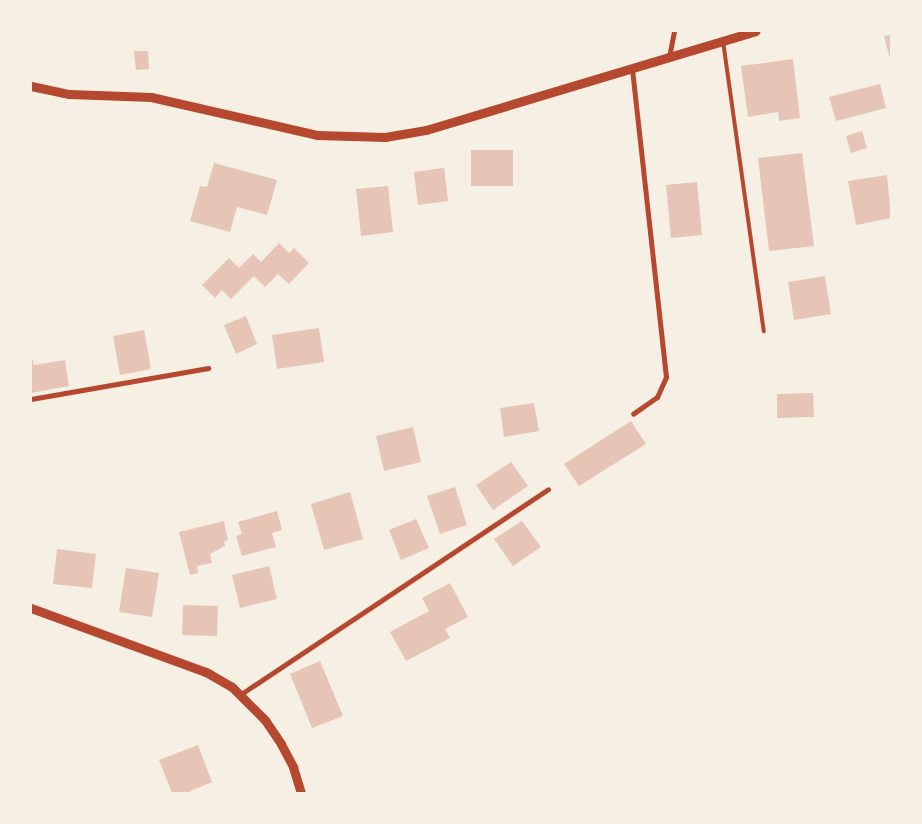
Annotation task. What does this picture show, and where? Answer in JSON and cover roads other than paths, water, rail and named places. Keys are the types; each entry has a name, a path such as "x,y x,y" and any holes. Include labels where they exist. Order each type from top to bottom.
{"street":[{"path":"669,57 674,31"},
{"path":"31,86 69,94 151,97 317,135 366,138 426,130 755,31"},
{"path":"632,69 666,377 657,397 633,414"},
{"path":"31,400 208,368"},
{"path":"241,694 548,488"},
{"path":"31,608 206,672 241,694 265,720 281,744 294,767 301,793"}],"lane":[{"path":"723,41 764,331"}]}
